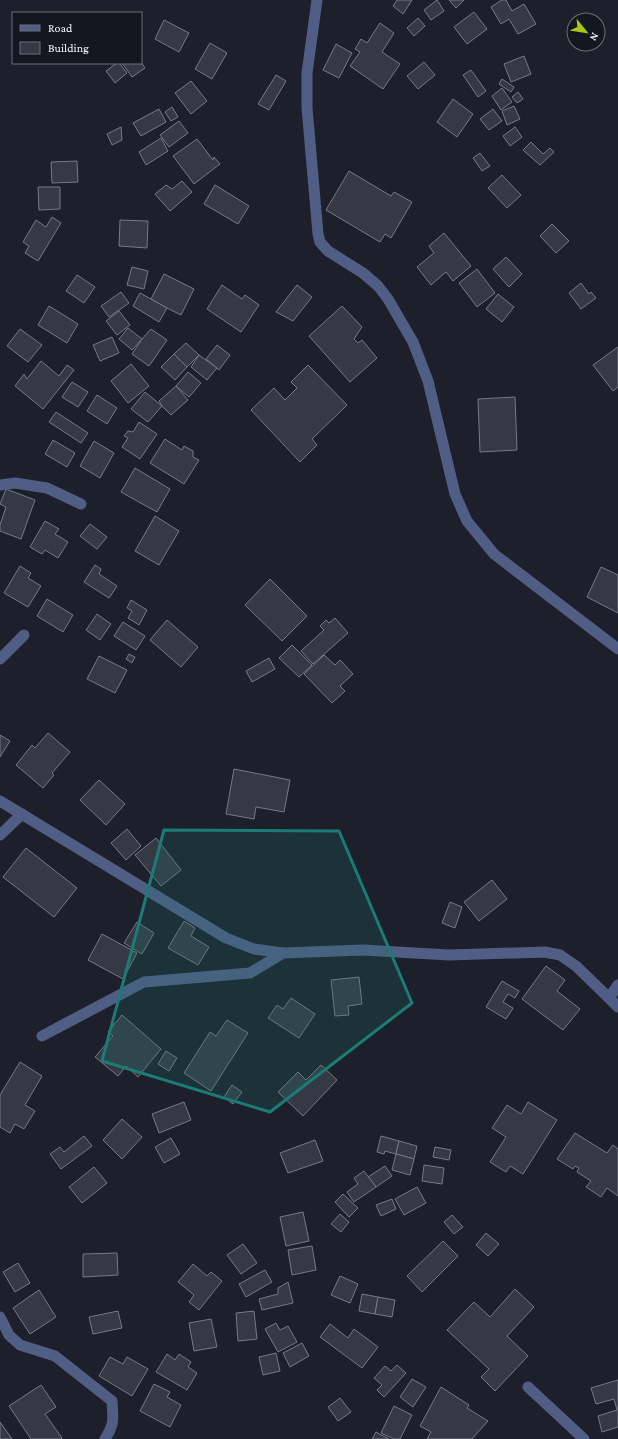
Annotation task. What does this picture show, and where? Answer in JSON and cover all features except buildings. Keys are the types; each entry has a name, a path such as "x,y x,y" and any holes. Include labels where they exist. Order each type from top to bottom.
{"street":[{"path":"316,0 307,73 307,108 318,234 320,242 328,251 362,273 378,286 388,299 413,342 428,381 455,494 467,521 494,554 618,649"},
{"path":"0,485 15,483 47,488 82,504"},
{"path":"0,659 24,636"},
{"path":"0,801 226,938 254,949 283,953 363,950 449,954 545,952 560,955 576,966 618,1007"},
{"path":"0,835 22,814"},
{"path":"42,1036 144,982 250,973 283,953"},
{"path":"609,998 618,985"},
{"path":"0,1317 10,1335 20,1345 55,1356 112,1401 114,1420 105,1439"},
{"path":"528,1387 584,1439"}],"highlighted area":[{"path":"164,830 339,831 412,1003 270,1112 102,1061"}]}
